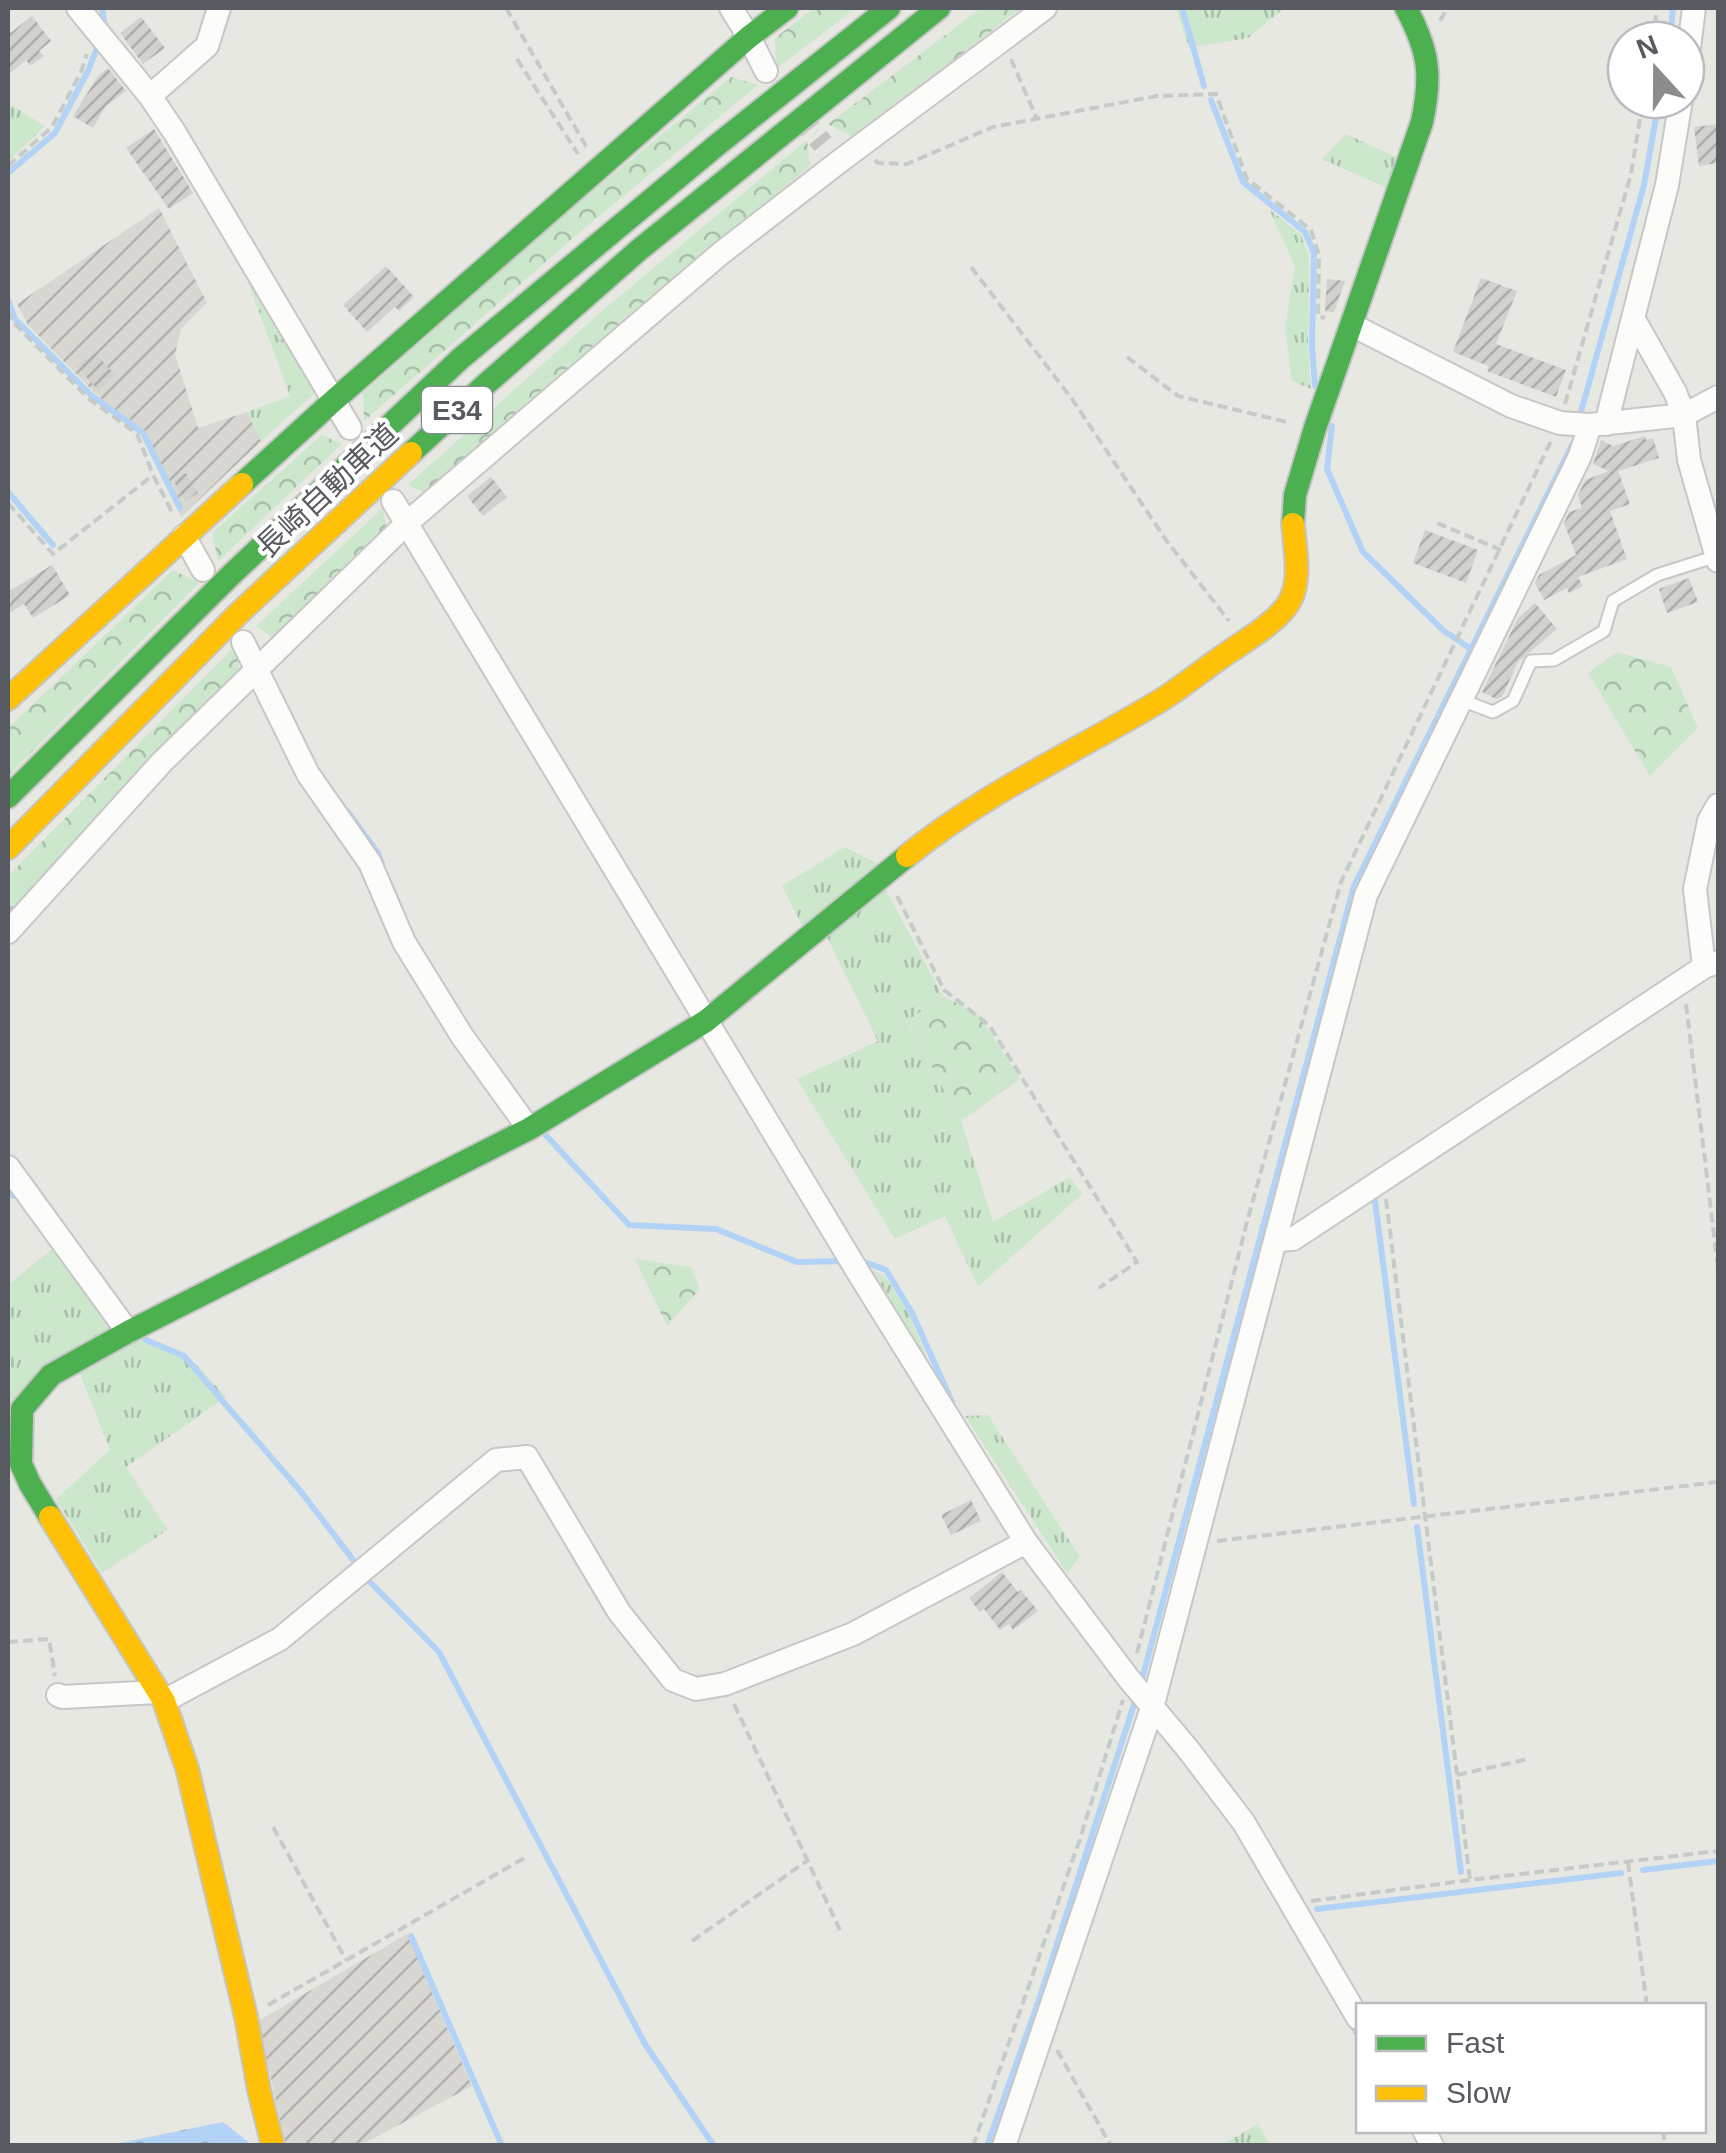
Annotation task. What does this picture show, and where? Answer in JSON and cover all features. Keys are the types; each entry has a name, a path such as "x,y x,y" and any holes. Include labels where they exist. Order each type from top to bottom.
{"main road":[{"path":"8,700 332,402 788,8"},
{"name":"長崎自動車道","path":"8,797 231,575 460,360 717,145 889,8"},
{"name":"長崎自動車道","path":"8,848 238,614 485,385 640,249 939,8"},
{"path":"273,2146 187,1768 161,1696 30,1484 21,1464 22,1409 51,1375 137,1327 537,1124 706,1020 936,832 1166,697 1288,605 1297,570 1295,495 1430,92 1431,68 1426,48 1406,8"}],"street":[{"path":"78,8 150,96 350,428"},
{"path":"150,96 207,46 218,8"},
{"path":"730,8 766,71"},
{"path":"8,932 162,762 408,522 841,151 1045,8"},
{"path":"1004,2146 1152,1708 1366,895 1598,424 1633,318 1666,185 1677,120"},
{"path":"1633,318 1676,392 1684,415 1689,460 1718,559"},
{"path":"1352,325 1511,406 1560,423 1598,424 1684,415 1718,397"},
{"path":"394,501 1026,1542 1129,1680 1244,1823 1356,2014"},
{"path":"184,536 203,570"},
{"path":"243,642 308,774 370,863 404,942 462,1036 537,1124"},
{"path":"1276,1240 1293,1239 1711,964 1695,889 1709,821 1718,805"},
{"path":"8,1168 137,1327"},
{"path":"58,1695 161,1696 280,1639 496,1460 527,1456 619,1612 673,1680 696,1689 725,1684 854,1634 1026,1542"}],"lane":[{"path":"1461,700 1493,712 1513,701 1531,661 1554,660 1604,631 1613,602 1657,575 1718,559"}],"path":[{"path":"506,8 585,144 595,172"},
{"path":"8,166 52,127 100,35"},
{"path":"1003,39 1037,118"},
{"path":"517,59 578,156 595,172"},
{"path":"841,151 878,163 907,164 993,126 1156,96 1216,94 1247,179 1311,230 1319,256 1318,316 1352,325"},
{"path":"973,2146 1080,1838 1129,1680 1252,1203 1341,882 1560,423 1631,174 1640,120"},
{"path":"971,267 1072,399 1166,540 1244,641"},
{"path":"8,310 14,323 88,398 136,434 184,536"},
{"path":"1127,358 1178,396 1315,428"},
{"path":"8,503 54,554 153,475"},
{"path":"1437,522 1500,550"},
{"path":"886,874 944,990 989,1025 1138,1262 1099,1288"},
{"path":"1683,980 1718,1268"},
{"path":"1383,1180 1470,1880"},
{"path":"1196,1544 1718,1482"},
{"path":"8,1642 51,1640 58,1695"},
{"path":"725,1684 840,1930"},
{"path":"1457,1775 1528,1759"},
{"path":"273,1827 346,1960"},
{"path":"1295,1906 1470,1880 1718,1851"},
{"path":"246,2017 528,1856"},
{"path":"692,1941 808,1861"},
{"path":"1628,1862 1646,2003"},
{"path":"1044,2028 1112,2146"}],"shaded area":[{"path":"159,208 207,303 181,329 175,354 198,428 247,412 261,441 181,517 141,435 28,325 17,304"},
{"path":"407,1934 472,2086 361,2145 286,2145 258,2021"}],"green space":[{"path":"814,8 856,8 776,69 775,38"},
{"path":"981,8 1021,8 854,138 828,124"},
{"path":"1176,8 1284,8 1248,38 1189,48"},
{"path":"731,77 758,85 587,226 364,421 363,393 563,216"},
{"path":"8,103 45,126 8,162"},
{"path":"1346,134 1402,160 1391,190 1322,159"},
{"path":"807,140 810,166 657,293 427,494 408,485 602,311"},
{"path":"1269,209 1301,235 1309,257 1311,389 1292,381 1285,329 1295,266"},
{"path":"238,255 315,393 261,441 247,412 290,396"},
{"path":"322,435 342,444 218,561 212,533"},
{"path":"383,508 387,531 276,640 256,626"},
{"path":"173,570 199,583 8,776 8,728"},
{"path":"234,647 241,673 8,917 8,876"},
{"path":"1617,652 1671,667 1698,728 1650,776 1588,673"},
{"path":"845,847 880,865 804,929 782,886"},
{"path":"883,885 943,996 907,1022 961,1121 993,1222 1070,1177 1082,1194 978,1287 945,1216 895,1239 797,1079 878,1041 826,935"},
{"path":"943,996 979,1015 1020,1079 961,1121 907,1021"},
{"path":"58,1244 118,1329 35,1377 8,1449 8,1285"},
{"path":"635,1259 691,1267 700,1289 667,1326"},
{"path":"865,1267 885,1276 909,1314 941,1392"},
{"path":"138,1337 195,1363 226,1397 126,1467 168,1530 102,1573 56,1499 110,1450 78,1369"},
{"path":"988,1415 1080,1557 1067,1573 965,1416"},
{"path":"1258,2124 1270,2145 1222,2145"}],"water":[{"path":"223,2122 252,2145 110,2145"}],"building":[{"path":"32,16 51,41 39,51 44,56 30,66 26,60 8,75 8,35"},
{"path":"141,17 165,48 143,64 120,33"},
{"path":"108,68 126,91 106,106 93,128 73,116 98,76"},
{"path":"1718,124 1718,163 1699,166 1694,127"},
{"path":"154,129 193,193 169,209 126,148"},
{"path":"386,266 414,297 399,311 395,307 367,332 343,305"},
{"path":"1481,278 1517,291 1496,344 1566,370 1556,397 1487,371 1489,366 1453,352"},
{"path":"1327,279 1345,281 1334,312 1325,311"},
{"path":"94,352 115,375 98,390 77,367"},
{"path":"1645,436 1646,440 1653,438 1659,458 1618,471 1630,504 1610,511 1627,559 1578,577 1583,586 1569,593 1567,588 1544,600 1535,583 1539,575 1576,555 1564,523 1569,512 1582,508 1578,495 1585,480 1609,471 1593,464 1601,440 1613,446"},
{"path":"186,473 198,493 185,501 173,480"},
{"path":"491,477 507,497 483,516 467,496"},
{"path":"1425,530 1478,550 1466,583 1413,563"},
{"path":"52,565 70,595 33,618 24,604 8,614 8,592"},
{"path":"1689,578 1698,602 1667,613 1659,589"},
{"path":"1535,603 1557,629 1518,662 1502,697 1496,699 1482,692 1518,618"},
{"path":"971,1500 981,1521 951,1535 941,1515"},
{"path":"1002,1572 1038,1611 1013,1630 1009,1624 1000,1630 984,1609 980,1612 969,1598"}],"waterway":[{"path":"102,8 105,26"},
{"path":"1182,8 1204,86"},
{"path":"1672,20 1673,8"},
{"path":"8,173 55,133 99,43"},
{"path":"1211,100 1243,182 1305,232 1314,253 1315,386"},
{"path":"1579,419 1644,185 1655,120"},
{"path":"8,300 15,319 92,396 143,433 180,508"},
{"path":"1332,426 1327,469 1363,552 1444,631 1471,649"},
{"path":"1141,1683 1354,886 1572,445"},
{"path":"8,492 53,545"},
{"path":"348,812 382,864"},
{"path":"542,1131 629,1225 716,1229 797,1262 845,1261"},
{"path":"8,1188 13,1196 22,1195"},
{"path":"1375,1201 1414,1504"},
{"path":"862,1261 886,1270 912,1313 952,1402"},
{"path":"142,1335 184,1356 302,1493 370,1582 439,1652 645,2044 714,2146"},
{"path":"1417,1527 1461,1872"},
{"path":"987,2146 1039,2000 1137,1695"},
{"path":"1643,1870 1718,1861"},
{"path":"1317,1909 1621,1873"},
{"path":"411,1936 502,2146"},
{"path":"1351,2022 1356,2032"}],"tunnel":[{"path":"797,112 823,144"}],"traffic: fast":[{"path":"242,484 749,37 787,8"},
{"path":"8,797 231,575 460,359 889,8"},
{"path":"411,453 640,249 939,8"},
{"path":"1293,524 1295,495 1315,428 1422,122 1426,64 1420,37 1406,8"},
{"path":"50,1517 21,1464 22,1409 51,1375 529,1129 706,1021 907,856"}],"traffic: slow":[{"path":"8,848 238,614 411,453"},
{"path":"8,699 242,484"},
{"path":"907,856 999,792 1163,699 1271,622 1286,607 1295,588 1293,524"},
{"path":"50,1517 164,1701 187,1768 273,2146"}]}
